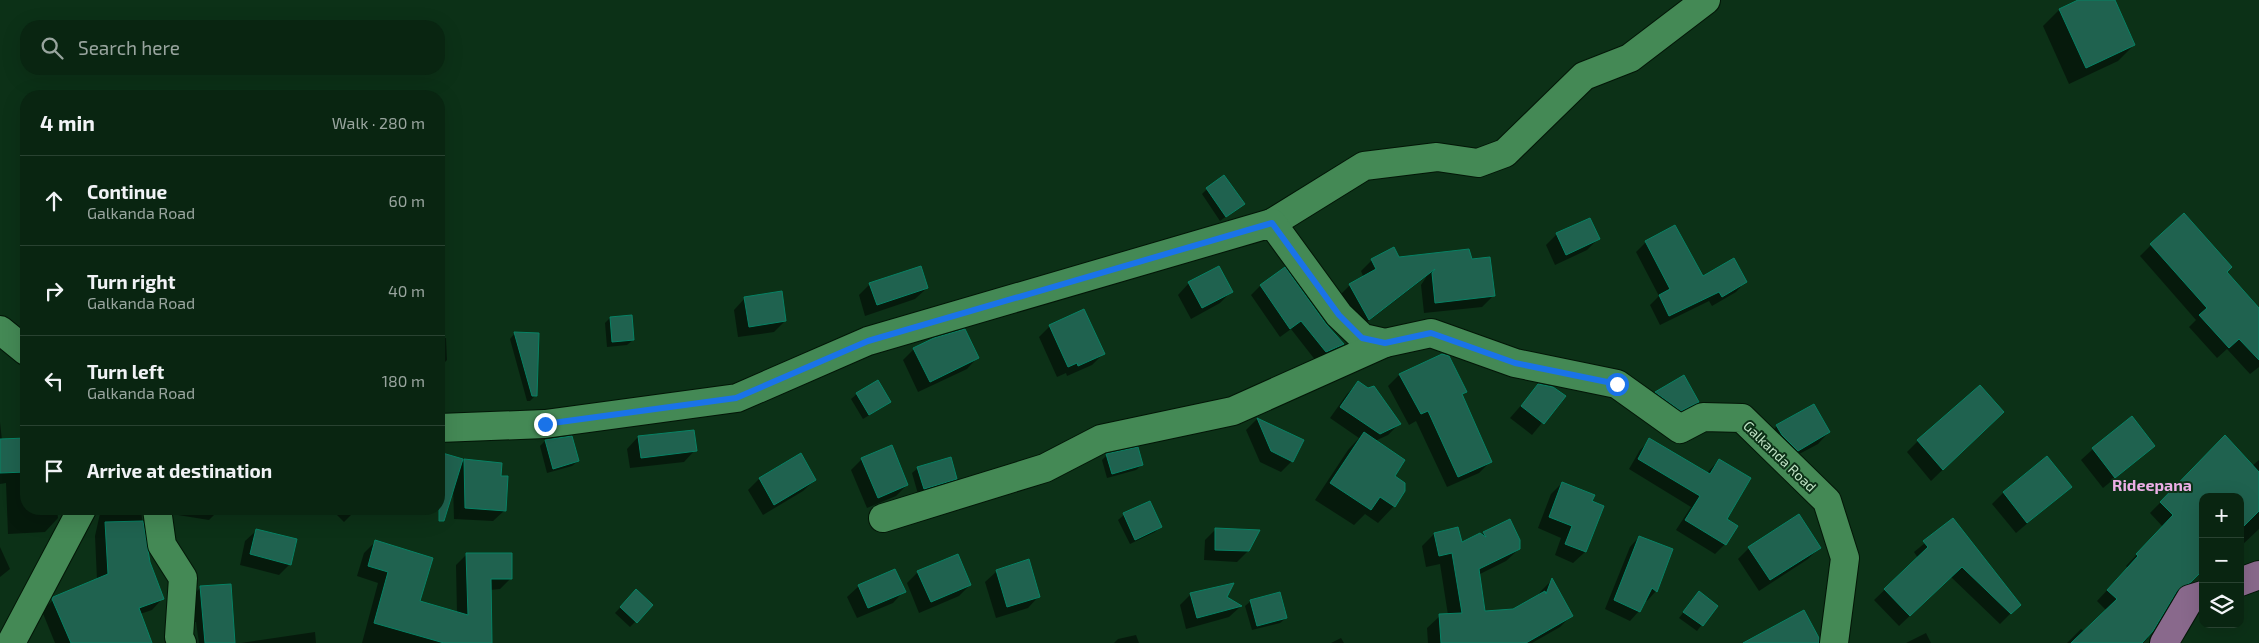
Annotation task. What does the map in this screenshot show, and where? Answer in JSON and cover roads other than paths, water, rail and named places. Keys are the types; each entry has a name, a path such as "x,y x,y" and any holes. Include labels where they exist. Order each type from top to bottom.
{"main road":[{"path":"2244,581 2259,575"},
{"path":"2164,643 2199,597"}],"street":[{"path":"445,428 545,424 736,398 868,341 1272,223 1364,166 1437,157 1478,163 1505,153 1584,76 1630,58 1706,0"},
{"name":"Galkanda Road","path":"1272,223 1339,315 1362,338 1385,343 1431,333 1515,363 1617,384 1680,429 1703,417 1742,418 1827,501 1845,558 1834,643"},
{"path":"0,330 20,346"},
{"path":"883,518 1045,468 1101,439 1233,411 1385,343"},
{"path":"11,643 79,515"},
{"path":"158,515 162,545 183,578 179,637 182,643"},
{"path":"2244,588 2259,586"}],"district":[{"name":"Rideepana","path":"2152,484"}]}
